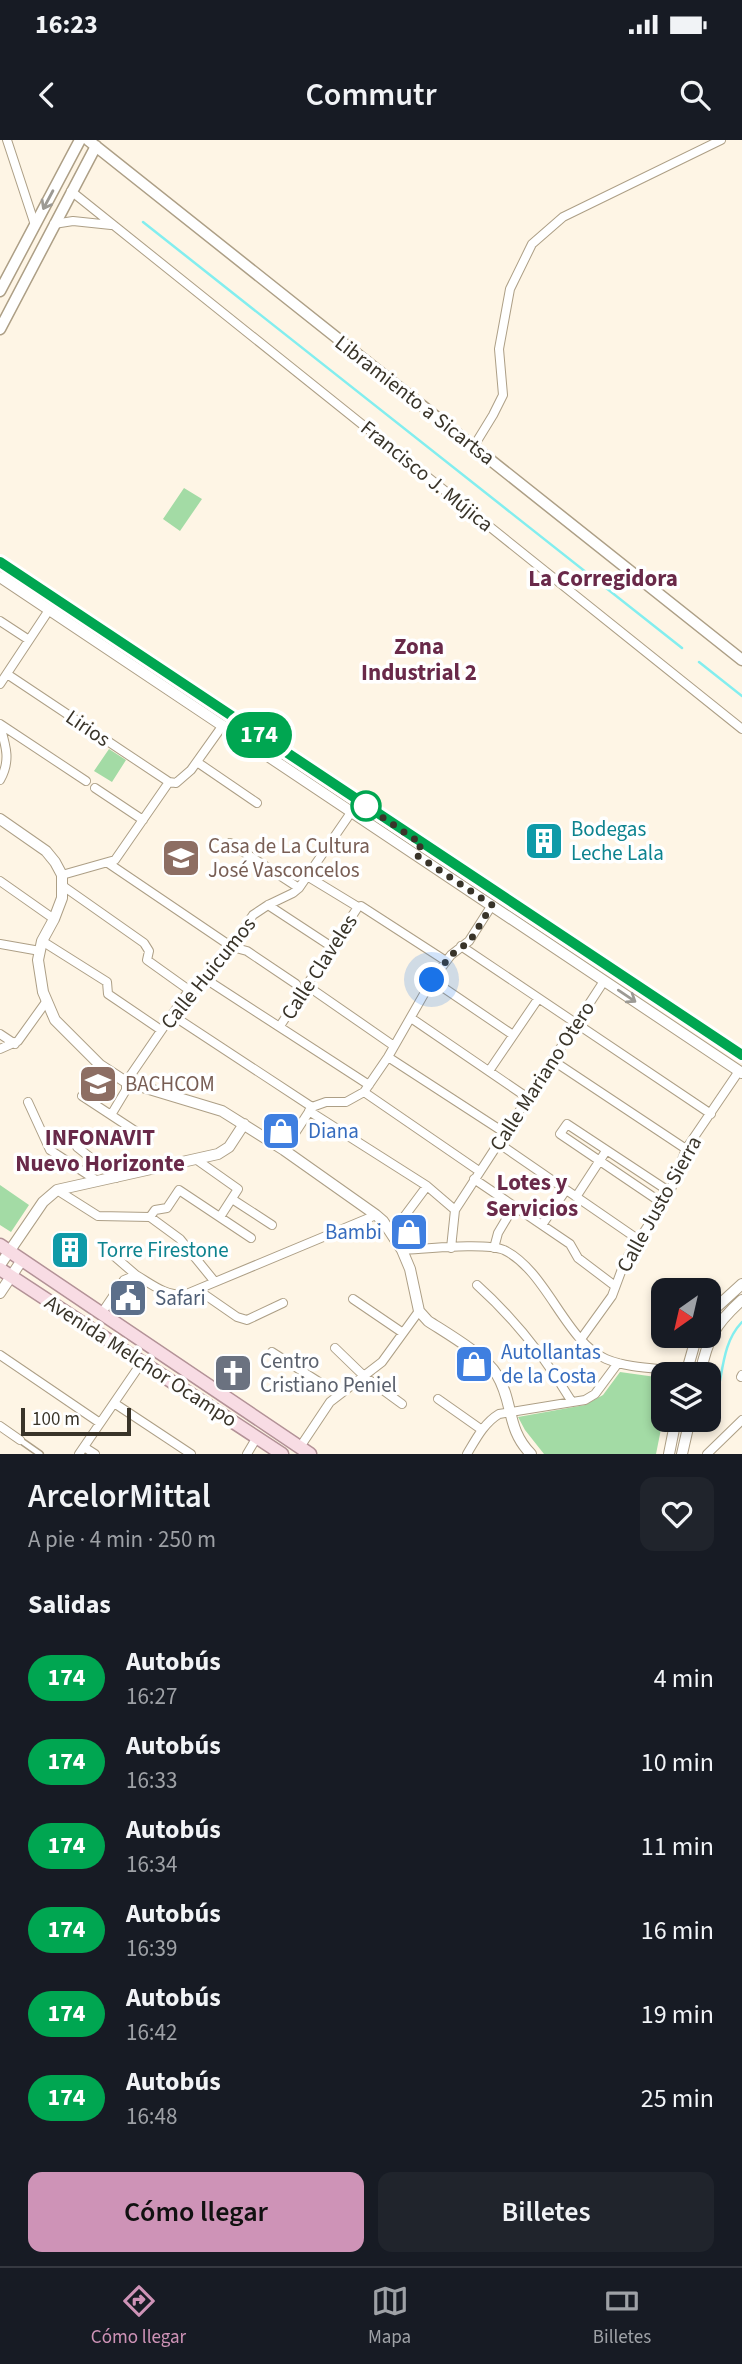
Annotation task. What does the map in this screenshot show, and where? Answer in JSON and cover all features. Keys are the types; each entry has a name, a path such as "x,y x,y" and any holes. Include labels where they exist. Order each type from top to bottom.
{"main road":[{"path":"0,291 80,140"},
{"path":"0,329 4,310 54,224 92,143"},
{"name":"Libramiento a Sicartsa","path":"92,143 742,660"},
{"name":"Avenida Melchor Ocampo","path":"5,1248 305,1451"},
{"name":"Avenida Melchor Ocampo","path":"0,1267 282,1454"},
{"path":"212,1408 221,1394"}],"street":[{"path":"7,140 35,225"},
{"path":"474,446 503,395 499,349 510,289 532,244 563,217 721,140"},
{"name":"Francisco J. Mújica","path":"71,191 742,729"},
{"path":"54,224 73,221 111,225"},
{"path":"0,562 142,655 352,811 741,1072"},
{"path":"13,586 20,575"},
{"path":"0,577 222,725 286,760 422,844 742,1055"},
{"path":"0,684 49,610"},
{"path":"0,621 29,640"},
{"path":"135,666 142,655"},
{"name":"Lirios","path":"7,674 169,782"},
{"path":"0,725 8,764 0,780"},
{"path":"0,725 86,781"},
{"path":"62,881 118,858 169,782 176,783 197,762 222,725"},
{"path":"197,762 257,803"},
{"path":"95,788 143,820"},
{"name":"Calle Huicumos","path":"111,1115 126,1090 126,1082 189,990 204,978 232,947 253,915 299,888 352,811"},
{"path":"0,819 46,851 55,862 62,881 62,898 41,946 38,970 46,1002 55,1020 100,1065 126,1082 222,1111 284,1150 376,1215 392,1233 402,1250 410,1269 419,1311 428,1321 495,1371 505,1391 518,1441 531,1454"},
{"path":"230,843 299,888"},
{"path":"415,854 422,844"},
{"path":"108,863 232,947 247,951 296,984 306,985 394,1046"},
{"path":"307,876 358,907 361,906 446,961"},
{"path":"0,881 54,919"},
{"path":"62,881 144,943 149,951 147,960 189,990"},
{"path":"268,905 332,947"},
{"path":"284,1150 310,1109 326,1102 346,1102 367,1089 432,980 446,961 470,941 492,905"},
{"name":"Calle Claveles","path":"280,1026 358,907"},
{"path":"558,950 565,938"},
{"path":"1,942 41,946 107,982 108,994 161,1030"},
{"path":"461,946 711,1114"},
{"path":"204,978 280,1026 479,1171"},
{"path":"432,980 513,1035"},
{"name":"Calle Mariano Otero","path":"452,1248 455,1210 604,981"},
{"path":"489,1071 538,999"},
{"path":"0,1049 15,1044 46,1002"},
{"path":"172,1015 427,1186 455,1210"},
{"path":"411,1018 528,1097"},
{"path":"701,1045 709,1033"},
{"path":"0,1034 15,1044"},
{"path":"388,1056 505,1133"},
{"path":"552,1060 686,1149"},
{"name":"Calle Justo Sierra","path":"581,1339 612,1296 625,1261 670,1192 686,1149 741,1072"},
{"path":"82,1096 149,1140"},
{"path":"28,1102 50,1150 96,1180"},
{"path":"0,1267 5,1248 57,1189 218,1154 229,1147 244,1124"},
{"path":"662,1203 561,1134 567,1124 670,1192"},
{"path":"76,1140 77,1147 117,1178"},
{"path":"498,1143 639,1240"},
{"path":"576,1197 606,1151"},
{"path":"197,1160 238,1189 220,1217"},
{"path":"474,1179 570,1244 578,1258 615,1286"},
{"path":"392,1233 427,1186"},
{"path":"57,1189 98,1216 150,1217 180,1239 215,1282"},
{"path":"150,1217 155,1210 167,1208 179,1190 251,1238"},
{"path":"542,1225 566,1190"},
{"path":"232,1199 272,1226"},
{"path":"494,1248 498,1233 514,1206"},
{"path":"114,1256 159,1290 172,1295 184,1295 376,1215"},
{"path":"402,1250 494,1248 514,1257 526,1268 581,1339 603,1358 651,1368"},
{"path":"0,1293 22,1260"},
{"path":"101,1314 124,1280 136,1275"},
{"path":"721,1303 742,1284"},
{"path":"477,1285 520,1329 555,1374 572,1402"},
{"path":"198,1290 237,1317 247,1320 284,1303"},
{"path":"353,1299 403,1333"},
{"path":"703,1362 710,1336 720,1320 742,1300"},
{"path":"305,1451 330,1402 382,1362 419,1311"},
{"path":"335,1348 365,1377 402,1404"},
{"path":"272,1352 338,1394"},
{"path":"0,1355 100,1423"},
{"path":"95,1454 82,1450 142,1362"},
{"path":"467,1454 490,1419 510,1412 585,1400 594,1394 618,1363"},
{"path":"438,1399 482,1430"},
{"path":"114,1403 191,1454"},
{"path":"707,1454 742,1420"},
{"path":"0,1426 40,1454"},
{"path":"669,1454 673,1432"},
{"path":"682,1454 687,1432"},
{"path":"247,1454 257,1437"}],"green space":[{"path":"184,488 202,499 180,531 163,519"},
{"path":"109,749 126,760 112,782 94,771"},
{"path":"0,1185 29,1205 11,1232 0,1225"},
{"path":"620,1372 651,1376 651,1432 660,1432 656,1454 544,1454 518,1417 585,1405 603,1395"}],"waterway":[{"path":"143,222 682,648"},
{"path":"699,662 742,696"},
{"path":"721,1375 729,1344 742,1322"}],"bus line":[{"name":"174","path":"0,562 742,1055"}],"place":[{"name":"Bodegas Leche Lala","path":"544,841"},
{"name":"Casa de La Cultura José Vasconcelos","path":"181,858"},
{"name":"BACHCOM","path":"98,1084"},
{"name":"Diana","path":"281,1131"},
{"name":"Bambi","path":"409,1232"},
{"name":"Torre Firestone","path":"70,1250"},
{"name":"Safari","path":"128,1298"},
{"name":"Autollantas de la Costa","path":"474,1364"},
{"name":"Centro Cristiano Peniel","path":"233,1373"}],"district":[{"name":"La Corregidora","path":"603,578"},
{"name":"Zona Industrial 2","path":"419,659"},
{"name":"INFONAVIT Nuevo Horizonte","path":"100,1150"},
{"name":"Lotes y Servicios","path":"532,1195"}],"route":[{"path":"366,806 364,805 422,844 415,854 492,905 470,941 451,955 432,980"}]}
